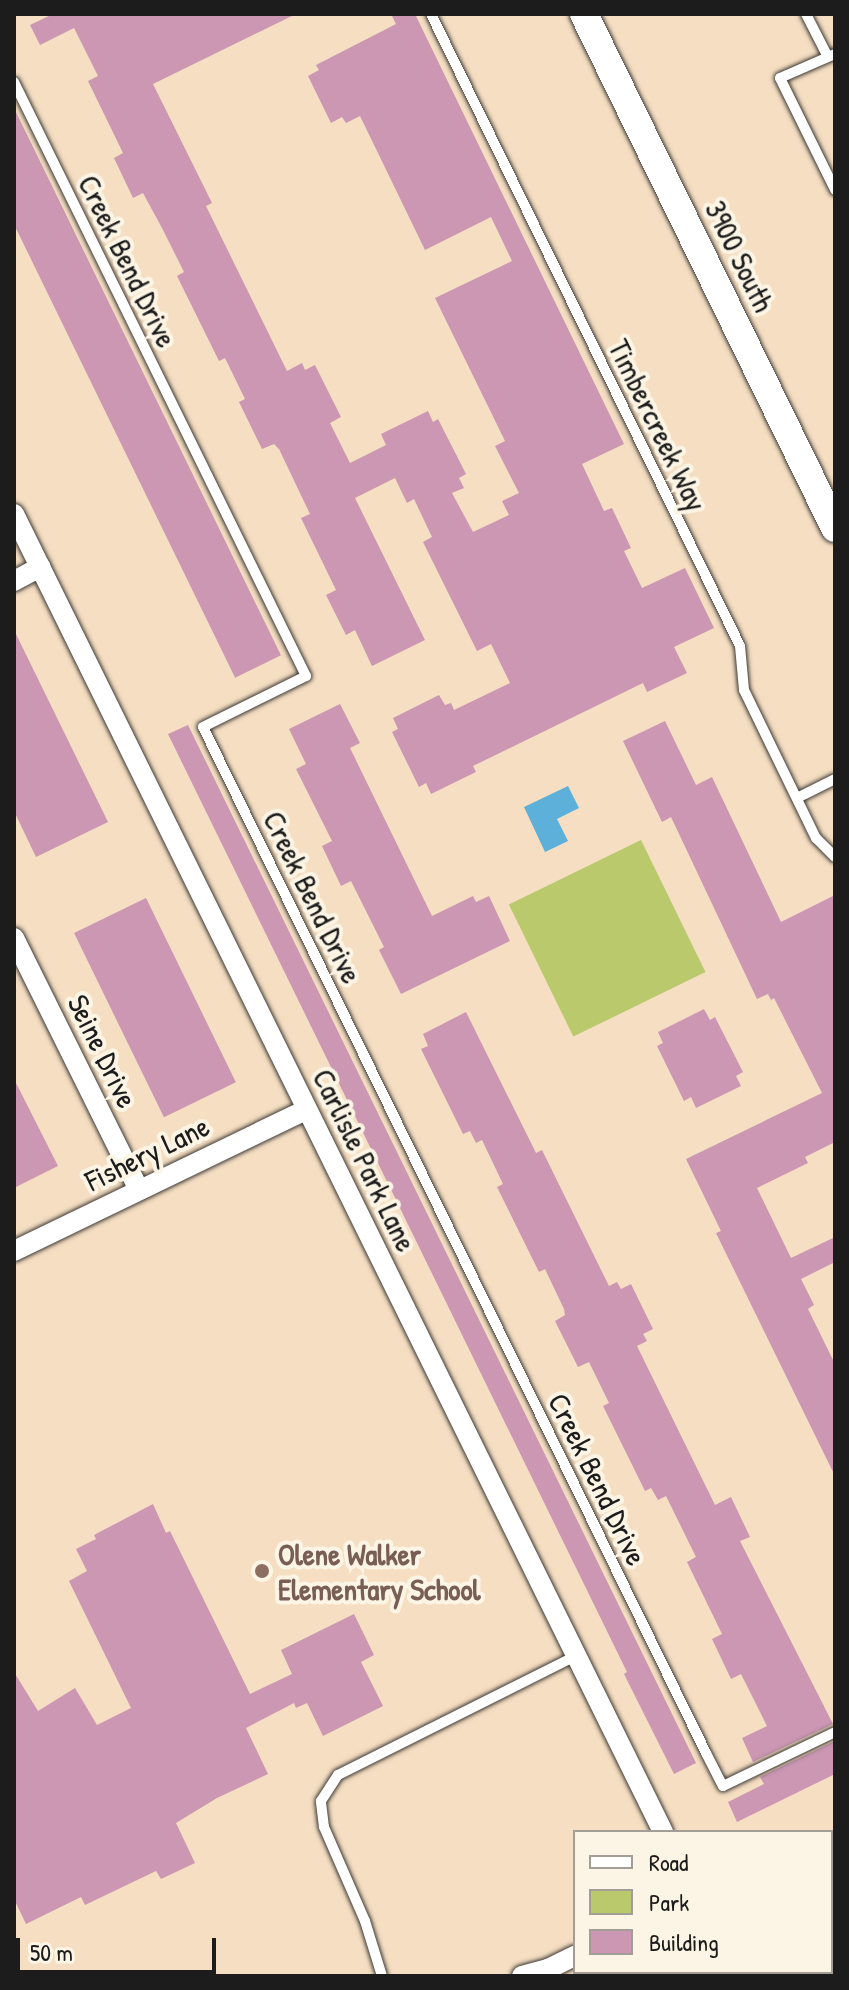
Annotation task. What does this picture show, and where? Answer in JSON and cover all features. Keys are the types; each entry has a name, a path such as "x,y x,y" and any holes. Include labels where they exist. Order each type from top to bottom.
{"main road":[{"name":"3900 South","path":"584,14 835,528"}],"street":[{"name":"Carlisle Park Lane","path":"14,514 662,1830"},
{"path":"14,581 40,567"},
{"name":"Seine Drive","path":"14,938 139,1190"},
{"name":"Fishery Lane","path":"14,1251 306,1110"},
{"path":"522,1976 548,1969 573,1957"}],"lane":[{"name":"Timbercreek Way","path":"431,14 740,646 744,690 816,838 835,857"},
{"path":"806,14 831,54 780,78 835,190"},
{"name":"Creek Bend Drive","path":"14,82 306,676 203,727 723,1786 835,1732"},
{"path":"797,798 835,779"},
{"path":"382,1976 365,1921 324,1827 321,1801 338,1775 576,1656"}],"green space":[{"path":"641,840 705,972 573,1037 509,904"}],"water":[{"path":"568,786 579,808 557,819 568,841 545,852 524,807"}],"building":[{"path":"53,14 296,14 153,84 212,203 206,206 287,371 302,363 305,370 315,365 341,417 330,423 350,463 386,445 381,434 428,411 433,422 438,419 466,474 459,478 464,488 452,493 473,532 509,515 502,501 519,493 495,446 505,441 435,298 512,261 491,217 425,250 360,116 346,123 342,117 331,123 308,76 319,70 316,65 396,24 391,14 415,14 624,444 582,464 604,511 612,508 631,548 624,551 642,588 685,568 714,628 674,647 687,673 647,692 643,683 473,766 476,772 431,794 426,783 419,787 392,732 398,729 393,718 439,695 445,705 451,703 454,710 510,683 491,644 477,651 423,542 432,537 414,499 407,503 395,478 355,498 425,640 372,666 355,630 346,635 326,595 336,590 301,518 310,514 279,449 274,444 262,449 239,402 245,399 225,358 219,361 177,276 184,272 162,228 143,193 133,198 114,158 123,153 88,81 98,76 74,28 40,45 30,25"},
{"path":"14,108 281,655 235,678 14,224"},
{"path":"14,630 108,822 36,857 14,811"},
{"path":"340,704 360,743 350,748 432,916 473,896 476,902 489,896 510,941 401,994 379,950 384,947 351,881 341,886 322,846 332,841 296,769 306,764 289,729"},
{"path":"665,721 696,785 712,777 781,922 835,895 835,1142 805,1157 808,1163 757,1188 791,1258 835,1237 835,1262 801,1279 814,1305 808,1309 835,1364 835,1476 716,1233 721,1231 686,1159 822,1093 774,998 771,1000 768,994 757,999 671,817 662,822 623,741"},
{"path":"188,725 696,1763 674,1774 168,734"},
{"path":"146,898 236,1082 164,1117 74,933"},
{"path":"704,1009 710,1020 715,1017 743,1072 736,1076 741,1086 696,1108 691,1097 684,1101 657,1046 663,1043 658,1032"},
{"path":"466,1012 536,1153 542,1150 609,1286 617,1282 621,1289 631,1284 653,1329 643,1334 647,1341 637,1346 715,1505 731,1497 750,1537 740,1541 833,1724 753,1762 742,1738 767,1726 741,1674 731,1679 712,1639 722,1634 687,1562 696,1557 666,1496 658,1500 651,1488 645,1491 603,1406 609,1403 589,1362 578,1367 555,1321 565,1315 564,1309 545,1269 539,1272 497,1187 503,1184 482,1140 476,1143 470,1131 463,1134 421,1049 428,1046 423,1034"},
{"path":"14,1079 58,1166 14,1188"},
{"path":"153,1504 166,1533 170,1531 250,1694 292,1674 281,1650 354,1614 374,1655 361,1662 383,1706 323,1736 307,1703 296,1708 294,1703 246,1728 268,1774 217,1798 176,1823 195,1863 161,1879 156,1871 85,1905 81,1897 26,1924 14,1899 14,1672 38,1711 75,1688 97,1725 131,1708 69,1581 87,1571 76,1549 96,1539 94,1535"},
{"path":"835,1741 835,1774 737,1822 728,1802 764,1784 760,1777"}],"place":[{"name":"Olene Walker Elementary School","path":"262,1571"}]}
